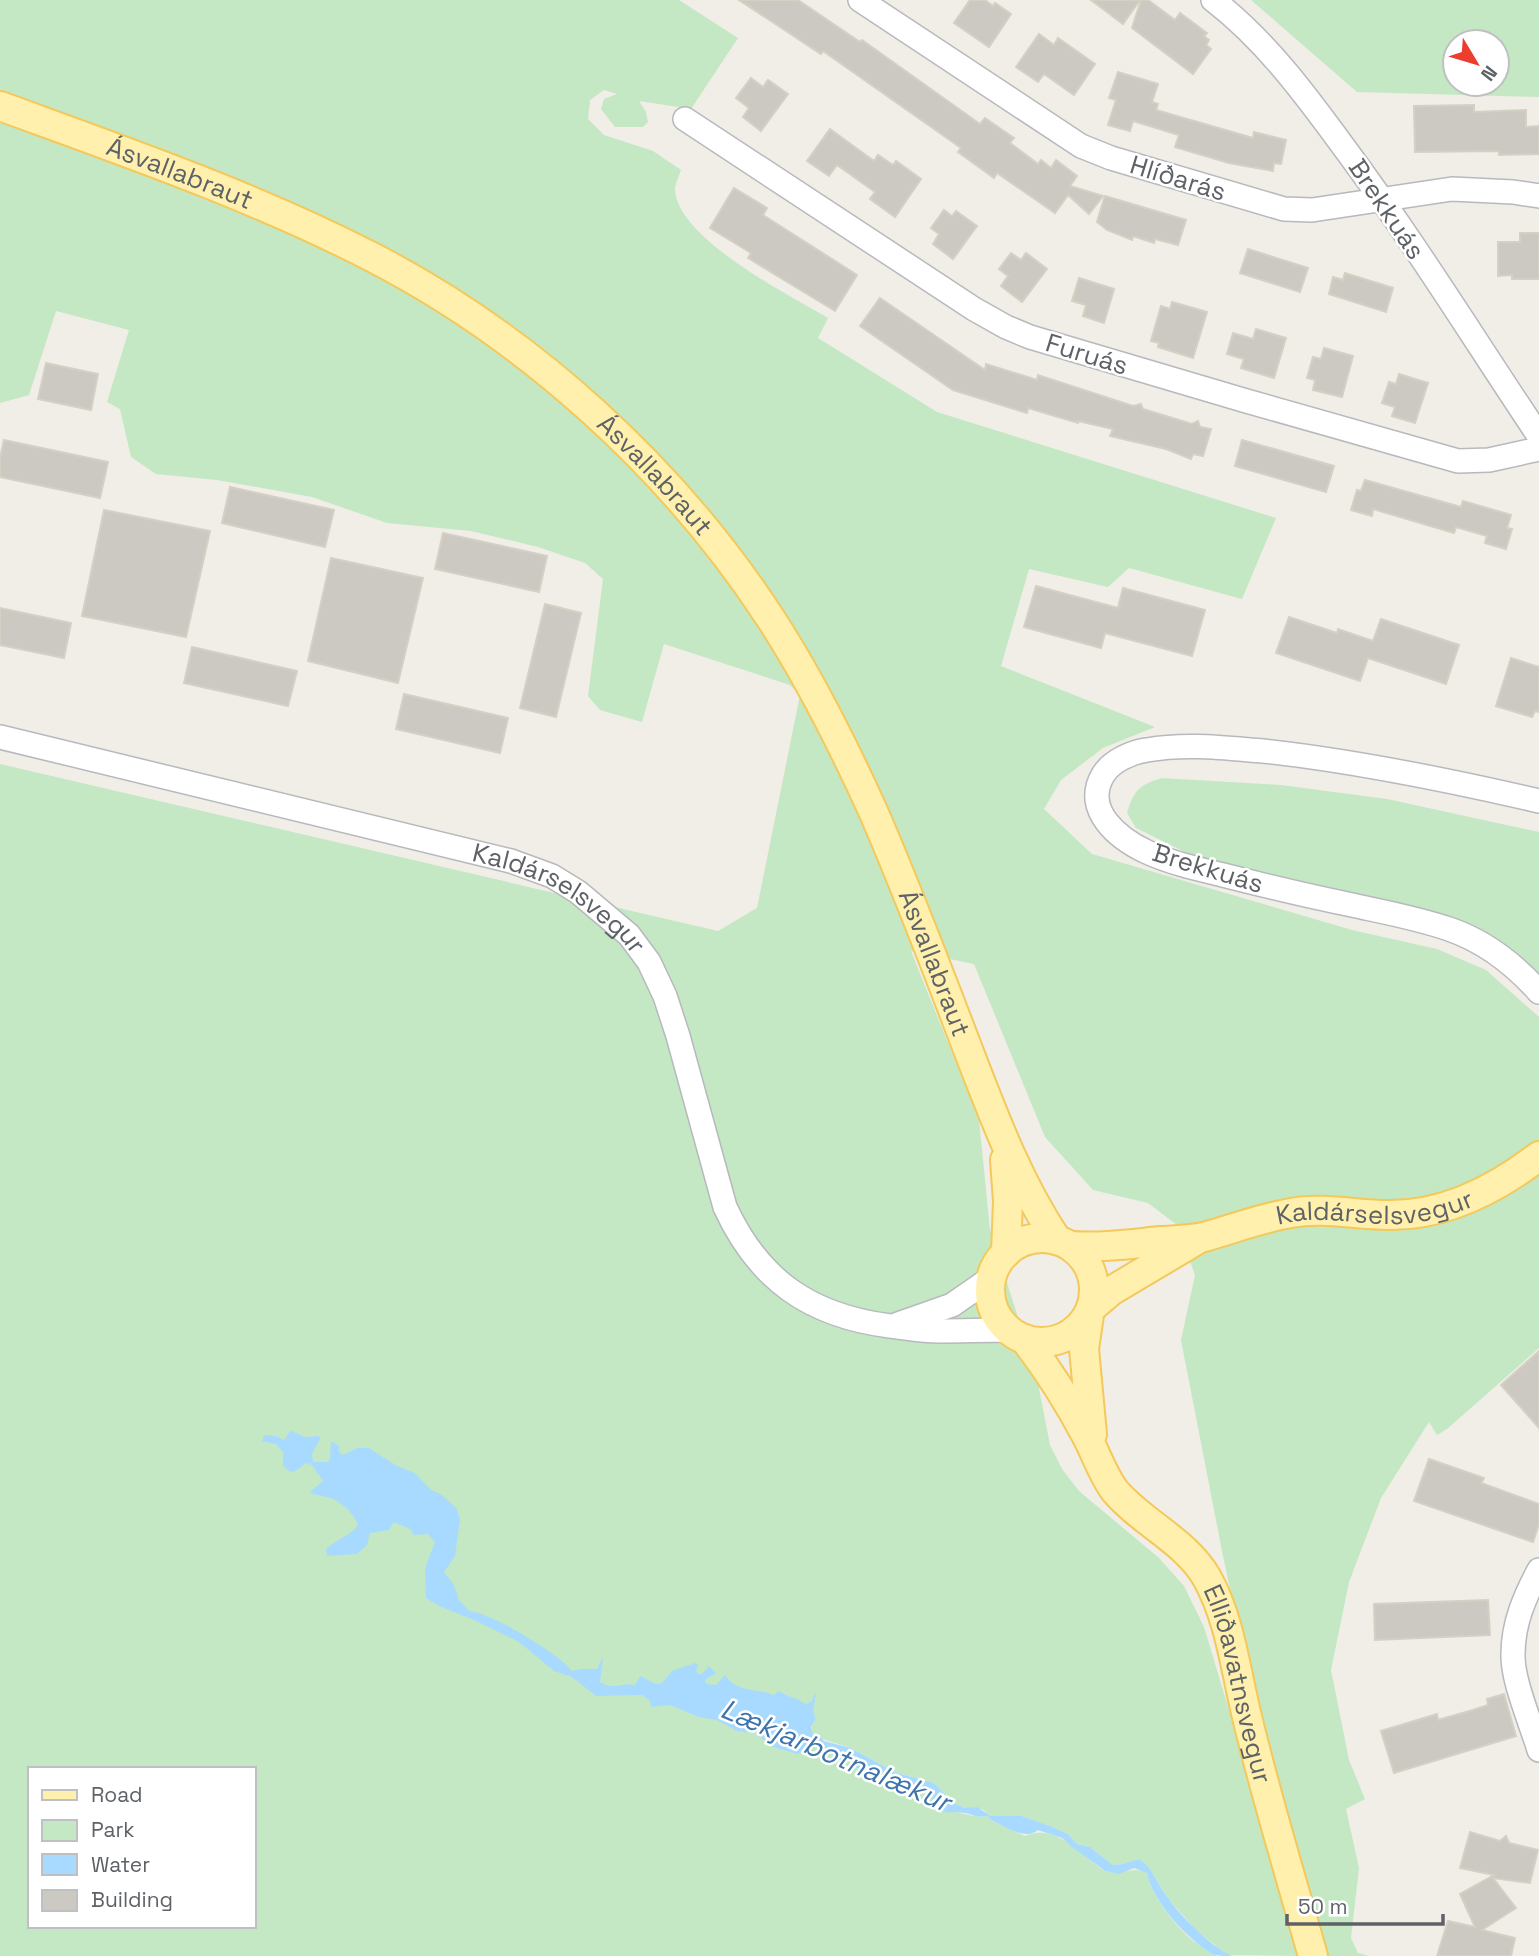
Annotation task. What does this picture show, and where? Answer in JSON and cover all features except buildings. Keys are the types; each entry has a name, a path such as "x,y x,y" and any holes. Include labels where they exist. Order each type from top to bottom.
{"main road":[{"name":"Ásvallabraut","path":"0,106 263,206 376,259 486,327 583,403 639,456 689,509 770,617 814,691 871,807 904,883 1004,1143 1035,1207 1064,1243"},
{"name":"Ásvallabraut","path":"1004,1143 1008,1201 1006,1253"},
{"name":"Kaldárselsvegur","path":"1064,1243 1098,1248 1200,1238 1295,1212 1321,1210 1389,1215 1422,1212 1452,1205 1483,1193 1539,1156"},
{"path":"1041,1238 1064,1243 1082,1256 1090,1270 1094,1285 1090,1311 1080,1328 1055,1342 1040,1343 1017,1336 994,1313 990,1299 991,1278 997,1264 1006,1253 1026,1240 1041,1238"},
{"name":"Kaldárselsvegur","path":"1090,1311 1111,1291 1200,1238"},
{"name":"Elliðavatnsvegur","path":"1090,1311 1084,1349 1094,1450"},
{"name":"Elliðavatnsvegur","path":"1017,1336 1055,1380 1094,1450 1102,1471 1116,1492 1196,1562 1217,1601 1313,1956"}],"street":[{"name":"Hlíðarás","path":"860,0 1093,152 1284,209 1312,210 1452,189 1539,196"},
{"name":"Brekkuás","path":"1213,0 1230,13 1295,80 1382,199 1539,436"},
{"name":"Furuás","path":"685,119 974,309 1030,337 1458,461 1489,460 1539,449"},
{"name":"Kaldárselsvegur","path":"0,737 511,861 552,876 578,892 628,935 649,962 665,996 725,1207 737,1232 758,1261 782,1284 812,1305 867,1324 1017,1336"},
{"name":"Brekkuás","path":"1539,801 1446,779 1301,755 1208,746 1147,750 1121,759 1102,776 1098,800 1101,814 1107,824 1119,835 1148,852 1190,867 1267,887 1421,920 1452,930 1473,940 1519,970 1539,992"},
{"name":"Kaldárselsvegur","path":"892,1326 952,1305 991,1278"},
{"path":"1539,1570 1517,1618 1513,1655 1516,1675 1539,1750"}],"green space":[{"path":"0,0 679,0 738,38 691,109 639,101 646,112 648,122 643,127 615,127 601,109 604,99 617,94 604,90 590,100 588,119 604,135 653,151 681,170 675,190 681,209 695,227 738,264 828,318 818,338 937,412 1276,518 1242,599 1129,568 1108,587 1029,569 1001,666 1155,727 1103,748 1061,780 1044,809 1092,854 1352,930 1437,949 1486,970 1539,1017 1539,1348 1447,1429 1437,1435 1429,1422 1381,1498 1349,1582 1331,1670 1349,1760 1365,1799 1346,1809 1359,1868 1351,1938 1358,1953 1369,1956 1323,1956 1251,1689 1181,1340 1195,1275 1177,1225 1148,1203 1093,1190 1045,1137 974,964 911,951 979,1120 990,1230 1036,1373 1050,1445 1062,1469 1079,1491 1159,1558 1184,1586 1204,1627 1303,1956 1228,1955 1197,1931 1169,1900 1154,1875 1139,1859 1113,1865 1090,1847 1077,1844 1068,1834 1050,1826 1022,1816 991,1816 982,1809 964,1808 951,1801 934,1783 894,1772 851,1748 813,1736 812,1724 816,1718 813,1713 807,1747 809,1741 813,1740 839,1760 852,1762 859,1770 877,1775 885,1772 901,1782 921,1787 931,1798 942,1804 941,1807 958,1813 987,1816 1025,1836 1046,1833 1056,1836 1106,1871 1112,1873 1136,1870 1147,1873 1153,1891 1172,1919 1193,1941 1217,1956 0,1956 0,764 718,931 757,908 800,695 790,685 664,644 642,722 600,710 588,696 603,579 585,563 538,547 471,531 387,523 312,497 217,480 156,474 131,457 120,409 107,402 129,330 56,311 29,395 0,403"},
{"path":"1251,0 1539,0 1539,97 1511,96 1511,28 1441,28 1441,94 1357,92"},
{"path":"1162,778 1281,785 1387,799 1539,832 1539,974 1528,965 1424,910 1193,856 1136,828 1127,813 1132,799 1143,786"}],"water":[{"name":"Lækjarbotnalækur","path":"291,1430 304,1437 319,1436 312,1454 313,1462 328,1462 331,1442 339,1446 339,1452 343,1455 357,1448 369,1448 397,1466 415,1473 431,1490 442,1495 457,1509 460,1520 455,1556 444,1572 454,1585 459,1600 469,1611 492,1618 539,1645 572,1671 597,1669 603,1657 600,1682 610,1686 635,1685 640,1676 656,1684 662,1683 672,1671 695,1663 698,1665 696,1671 699,1674 709,1666 715,1672 716,1674 707,1678 707,1684 716,1685 725,1675 735,1685 774,1695 779,1691 806,1704 812,1701 816,1693 813,1712 816,1718 811,1727 813,1736 818,1734 824,1741 851,1748 894,1772 934,1783 951,1801 964,1808 977,1807 991,1816 1022,1816 1050,1826 1068,1834 1077,1844 1090,1847 1113,1865 1139,1859 1148,1867 1188,1922 1232,1956 1215,1955 1194,1941 1164,1908 1150,1884 1147,1873 1134,1868 1119,1874 1105,1871 1062,1838 1038,1830 1021,1833 987,1816 938,1810 942,1804 931,1798 921,1787 905,1784 886,1772 878,1775 859,1770 852,1762 839,1760 813,1740 798,1754 773,1747 755,1733 737,1731 717,1720 699,1717 670,1705 652,1707 649,1700 642,1695 596,1696 572,1677 554,1671 519,1642 426,1598 425,1568 435,1542 428,1534 414,1535 410,1529 394,1522 389,1530 370,1533 367,1545 357,1554 327,1556 326,1549 358,1525 341,1504 310,1492 323,1481 312,1465 306,1463 294,1472 289,1471 283,1466 283,1452 276,1444 262,1441 264,1435 284,1440"}]}
